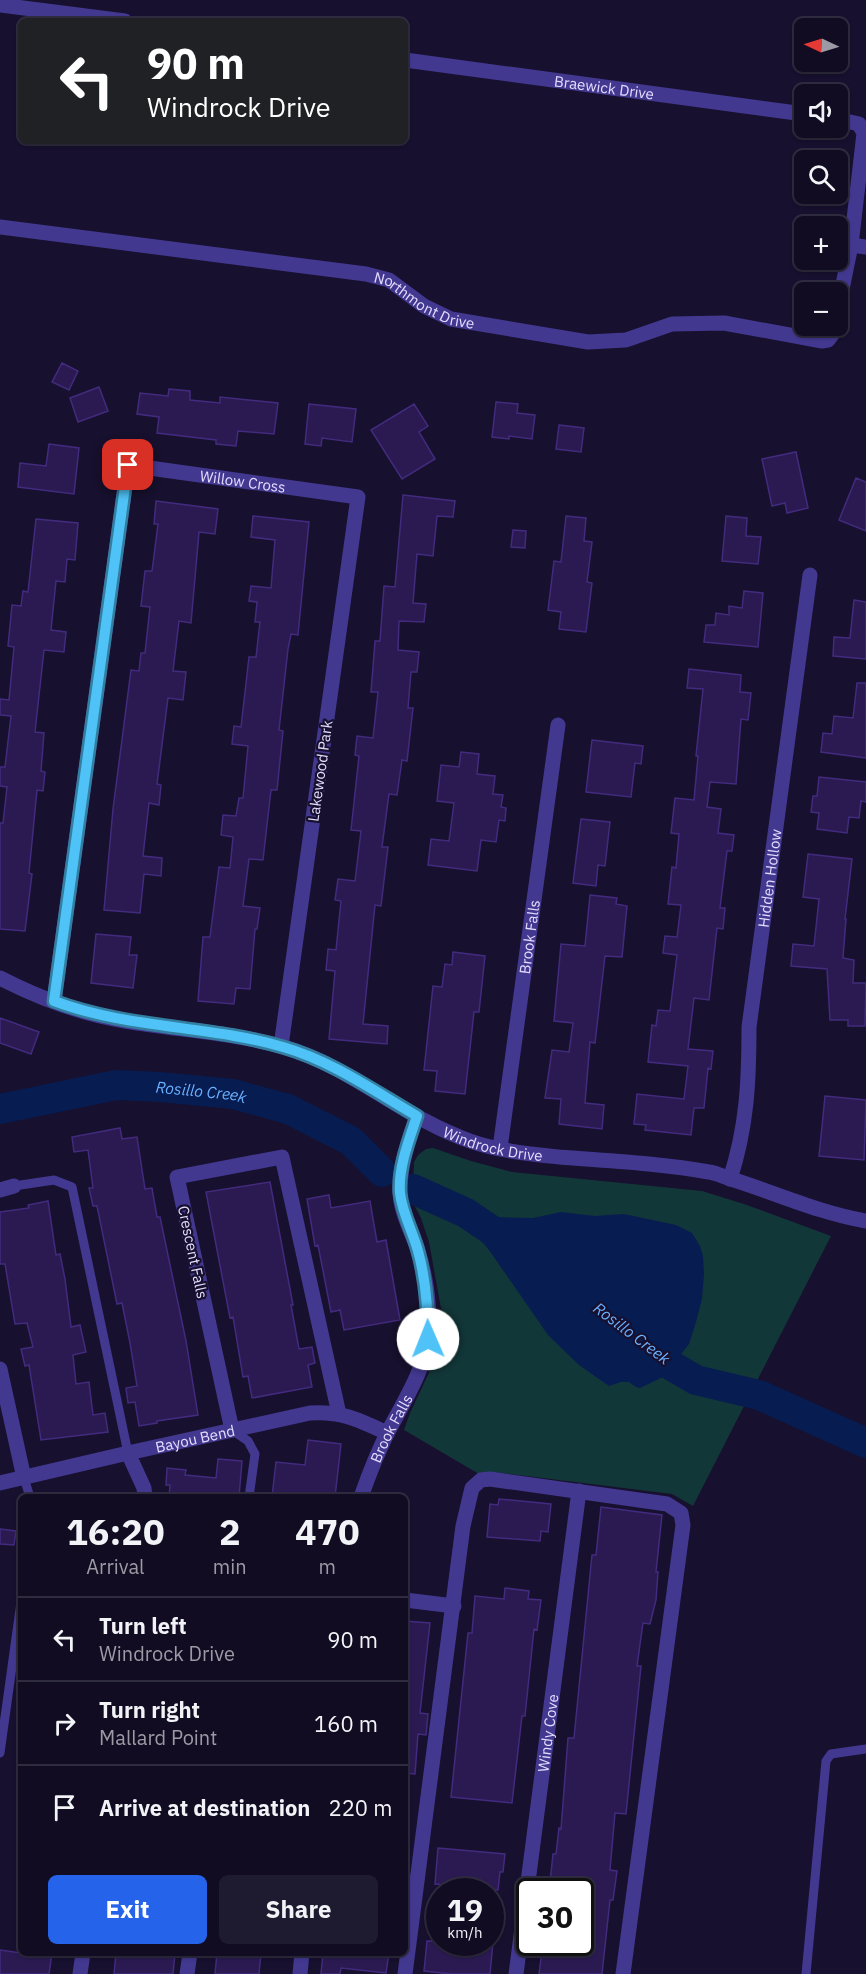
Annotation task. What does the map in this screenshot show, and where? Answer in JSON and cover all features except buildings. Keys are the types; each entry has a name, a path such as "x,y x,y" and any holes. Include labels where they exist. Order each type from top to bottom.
{"street":[{"path":"0,5 102,18"},
{"name":"Braewick Drive","path":"408,60 794,113"},
{"path":"847,282 858,246 864,133 859,124 848,122"},
{"name":"Northmont Drive","path":"0,227 366,274 389,280 424,306 451,319 588,342 626,340 672,324 724,323 794,336"},
{"name":"Northmont Drive","path":"795,336 822,341 828,340 831,336"},
{"name":"Willow Cross","path":"54,1001 128,465 358,496"},
{"name":"Lakewood Park","path":"281,1046 358,496"},
{"name":"Hidden Hollow","path":"730,1179 739,1151 748,1099 748,1027 810,575"},
{"name":"Brook Falls","path":"500,1148 558,725"},
{"name":"Windrock Drive","path":"0,978 27,992 82,1012 123,1021 230,1035 281,1046 326,1063 417,1116 470,1141 523,1153 712,1172 821,1211 866,1221"},
{"name":"Brook Falls","path":"362,1494 370,1469 418,1374 428,1339 428,1299 418,1250 405,1215 400,1192 405,1150 417,1116"},
{"name":"Crescent Falls","path":"232,1430 177,1177 282,1156 339,1414"},
{"path":"0,1369 24,1478"},
{"name":"Bayou Bend","path":"0,1483 310,1413 328,1412 351,1417 387,1433"},
{"path":"128,1453 145,1494"},
{"path":"408,1951 463,1526 472,1488 481,1480 490,1479 667,1504 681,1513 682,1525 623,1974"},
{"name":"Windy Cove","path":"516,1974 579,1491"},
{"path":"408,1600 454,1606"},
{"path":"80,1974 83,1956"},
{"path":"187,1974 190,1956"},
{"path":"300,1974 302,1956"},
{"path":"405,1974 407,1956"}],"lane":[{"path":"7,1188 54,1180 72,1187 128,1453"},
{"path":"232,1430 248,1441 255,1454 249,1494"},
{"path":"24,1478 29,1494"},
{"path":"0,1753 18,1624"},
{"path":"806,1974 826,1761 831,1754 866,1749"}],"green space":[{"path":"433,1148 512,1172 702,1191 831,1236 693,1506 672,1494 493,1472 479,1474 404,1430 434,1362 442,1340 444,1325 429,1242 421,1218 412,1201 414,1162 418,1155 426,1149"}],"water":[{"path":"474,1209 491,1217 533,1218 561,1212 595,1216 624,1214 676,1225 692,1233 703,1256 704,1274 702,1299 689,1344 663,1377 640,1388 629,1382 609,1386 579,1365 548,1335 489,1250 465,1221 466,1213"}],"waterway":[{"name":"Rosillo Creek","path":"0,1109 116,1085 233,1094 288,1109 351,1141 382,1172"},
{"name":"Rosillo Creek","path":"413,1189 466,1213 500,1236"},
{"name":"Rosillo Creek","path":"639,1341 672,1366 696,1380 759,1395 866,1443"}],"route":[{"path":"128,465 54,1001 82,1012 123,1021 230,1035 281,1046 326,1063 417,1116 405,1150 400,1192 405,1215 418,1250 428,1299 428,1339"}]}
